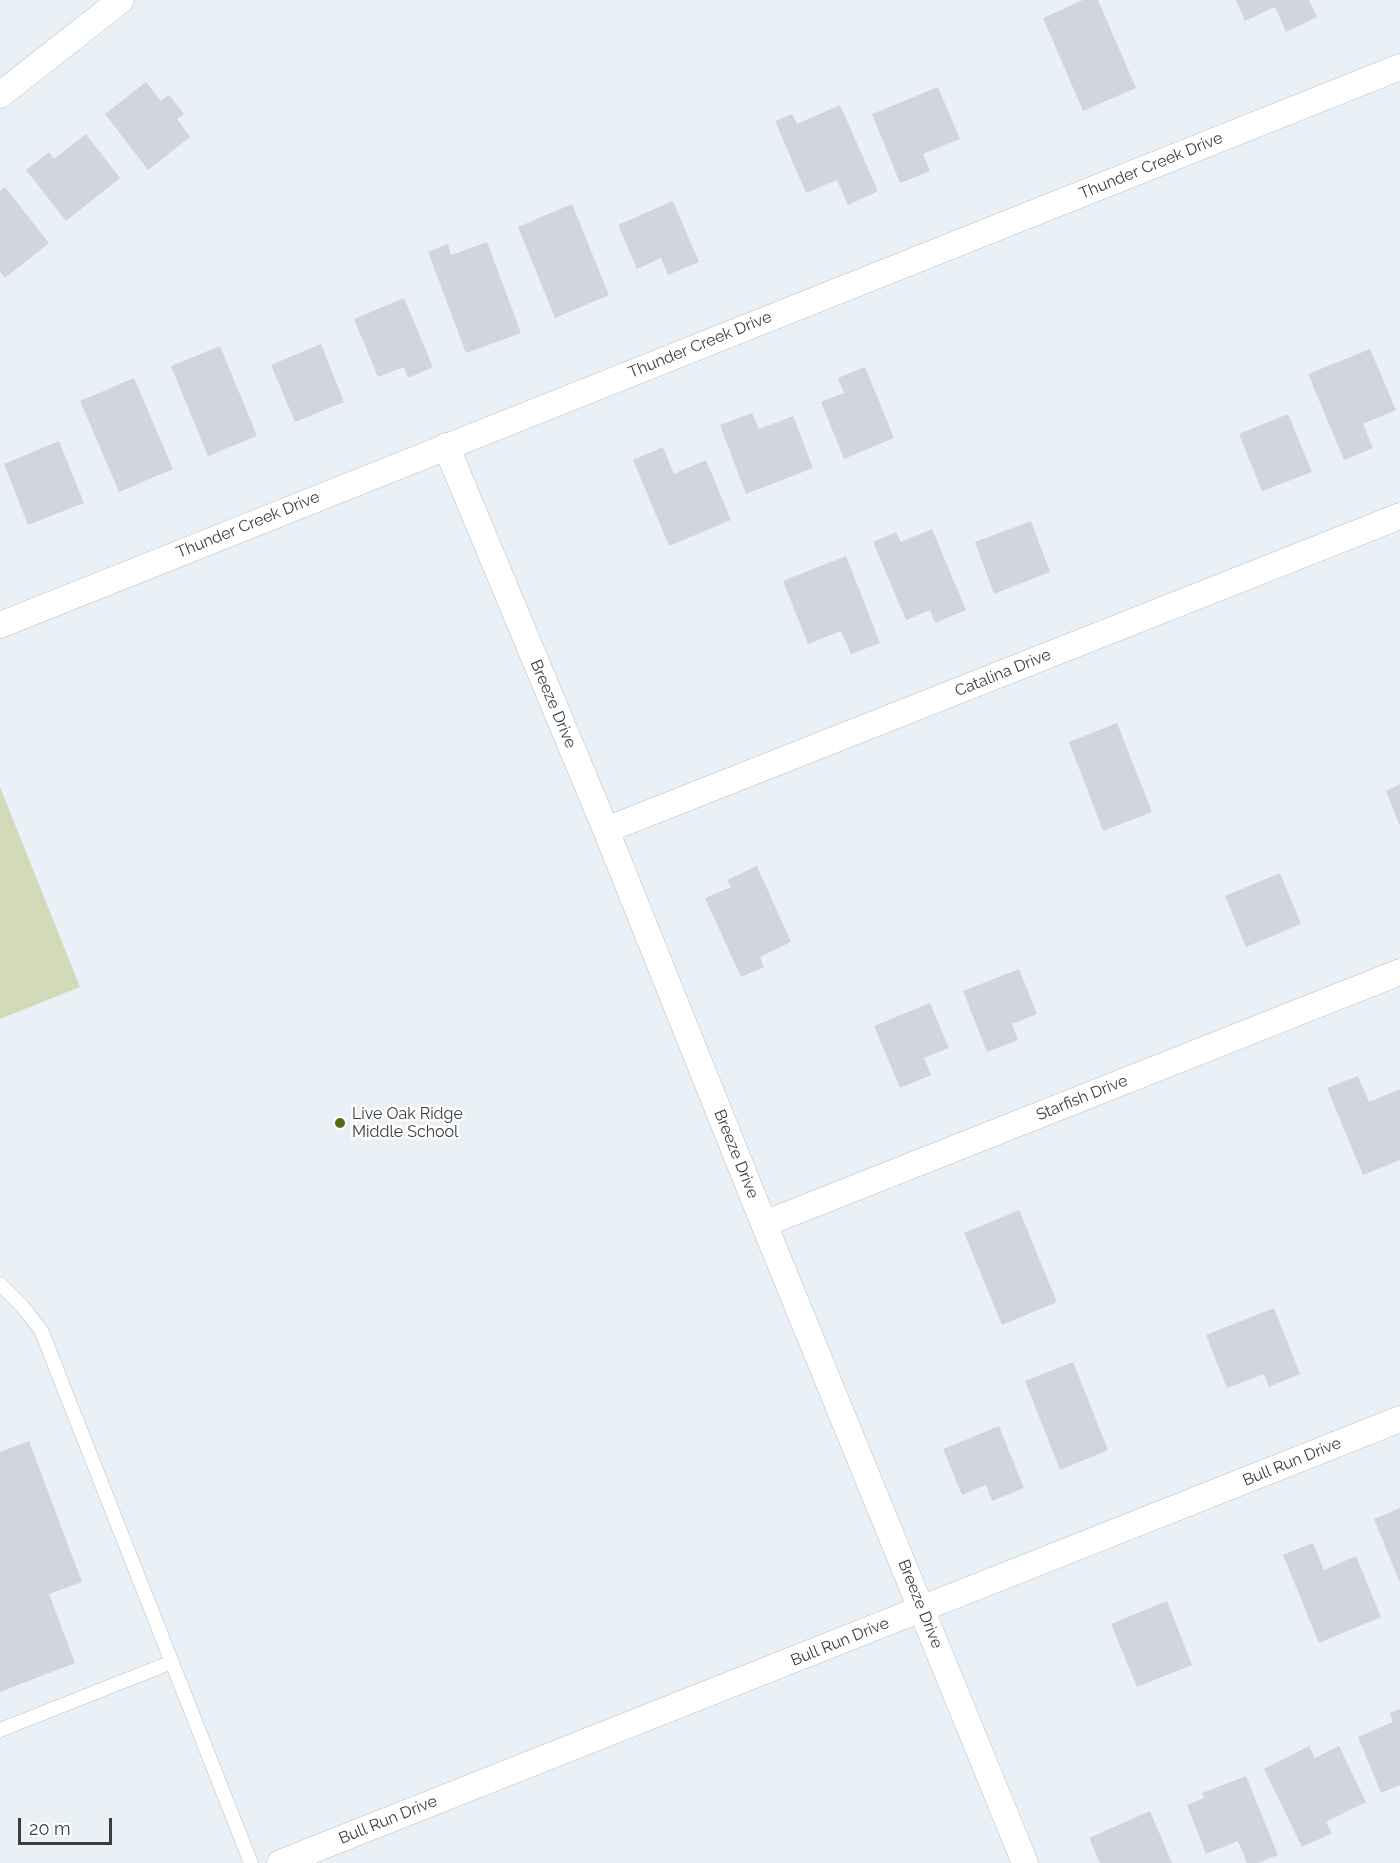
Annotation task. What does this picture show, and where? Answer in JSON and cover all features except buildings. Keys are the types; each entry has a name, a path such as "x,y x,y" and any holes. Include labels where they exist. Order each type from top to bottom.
{"street":[{"path":"0,95 121,0"},
{"name":"Thunder Creek Drive","path":"0,624 1400,67"},
{"name":"Breeze Drive","path":"446,446 606,830 1025,1863"},
{"name":"Catalina Drive","path":"606,830 1400,516"},
{"name":"Starfish Drive","path":"764,1224 1400,972"},
{"name":"Bull Run Drive","path":"280,1863 1400,1419"}],"lane":[{"path":"0,1284 22,1306 40,1330 251,1863"},
{"path":"0,1730 172,1662"}],"green space":[{"path":"0,787 80,987 0,1019"}],"place":[{"name":"Live Oak Ridge Middle School","path":"340,1123"}]}
